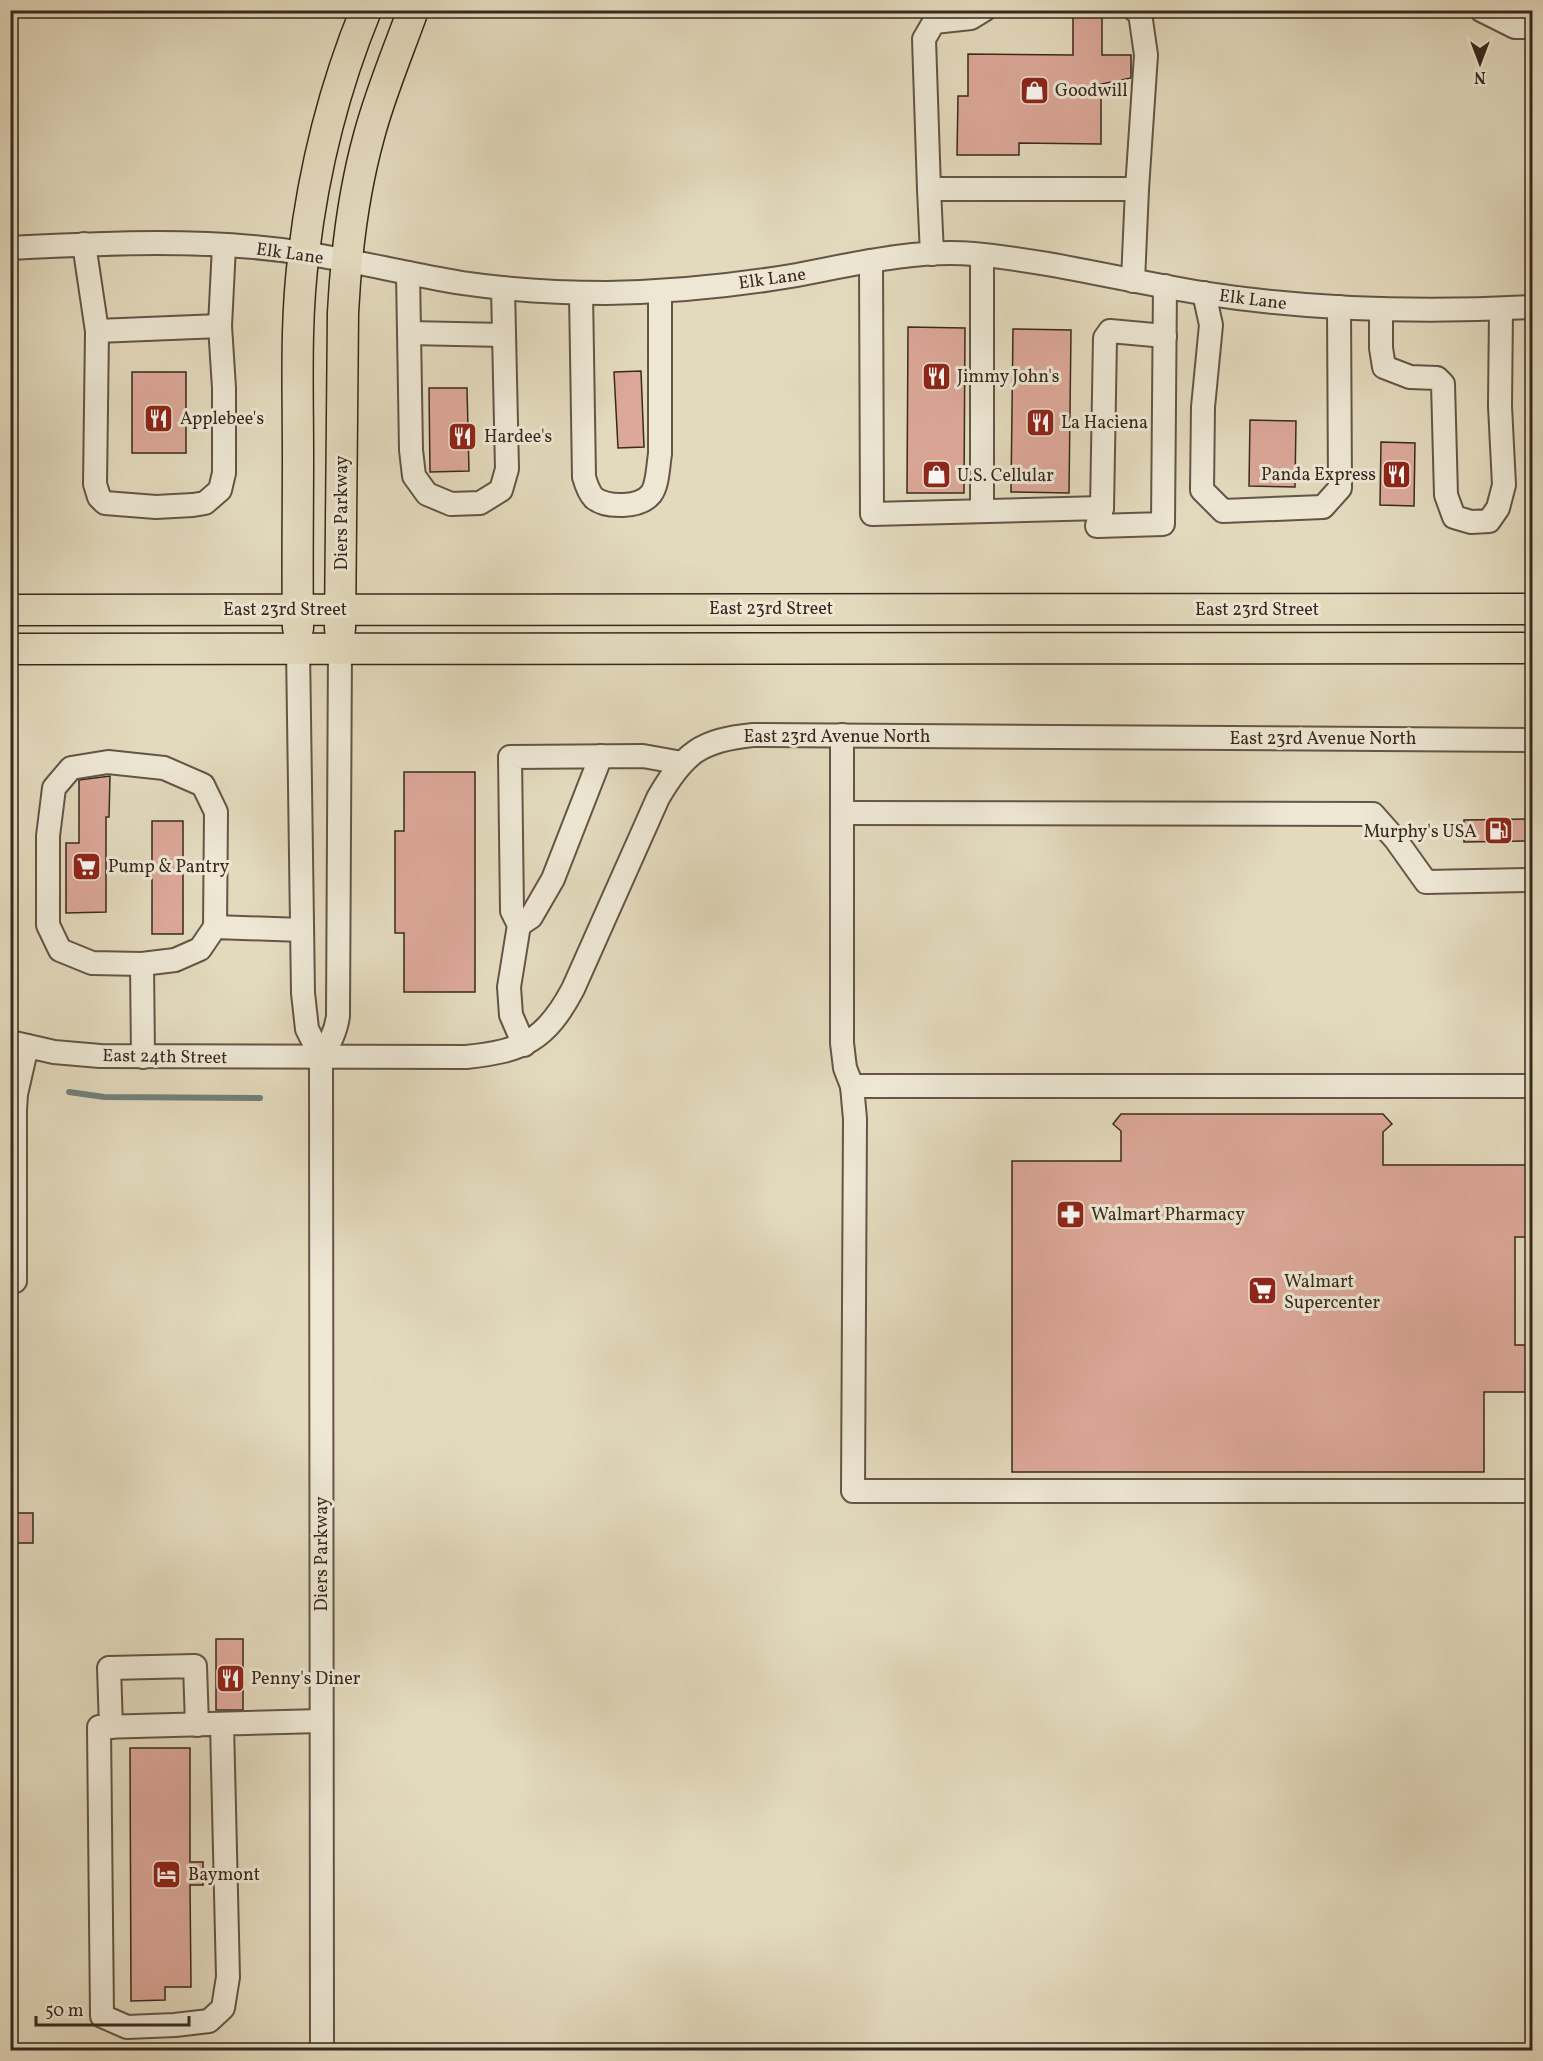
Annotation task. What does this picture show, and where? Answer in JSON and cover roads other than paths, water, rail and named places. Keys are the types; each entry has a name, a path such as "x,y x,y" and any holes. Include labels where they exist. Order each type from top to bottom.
{"main road":[{"name":"Diers Parkway","path":"298,648 298,330 303,253 315,174 328,119 348,53 366,10"},
{"name":"Diers Parkway","path":"340,647 343,313 346,262 354,199 369,134 413,10"},
{"name":"East 23rd Street","path":"10,610 1533,609"},
{"path":"10,649 1533,648"}],"street":[{"path":"932,254 924,39 934,22 971,18 984,10"},
{"path":"1133,281 1146,55 1140,13 1135,10"},
{"path":"1481,10 1515,27 1533,27"},
{"path":"929,189 1137,189"},
{"name":"Elk Lane","path":"10,248 162,242 224,246 303,253 503,288 581,293 660,291 760,280 871,261 932,254 982,255 1204,293 1339,307 1461,310 1533,307"},
{"path":"84,244 97,331 95,484 99,497 105,503 176,507 205,503 220,490 224,473 224,388 220,326 224,246"},
{"path":"982,255 982,511"},
{"path":"871,261 872,514 1102,508"},
{"path":"408,273 411,450 414,476 427,494 451,504 480,503 501,490 507,470 503,288"},
{"path":"1165,286 1165,336 1162,524 1097,526 1102,508 1105,339 1110,331 1165,336"},
{"path":"581,293 584,477 592,496 602,503 625,504 644,500 652,493 656,478 660,453 660,291"},
{"path":"1204,293 1210,325 1203,407 1202,490 1223,511 1323,507 1340,488 1339,307"},
{"path":"1381,309 1381,348 1384,367 1410,377 1437,378 1443,384 1446,495 1454,517 1471,522 1488,521 1498,508 1504,485 1500,406 1501,309"},
{"path":"97,331 220,326"},
{"path":"409,333 504,335"},
{"name":"Diers Parkway","path":"321,1058 331,1041 338,1016 340,647"},
{"name":"Diers Parkway","path":"298,648 305,1019 313,1044 321,1058 322,2050"},
{"name":"East 23rd Avenue North","path":"321,1058 466,1057 491,1054 524,1045 545,1030 562,1009 573,988 658,798 682,763 698,748 708,743 735,736 753,735 1533,740"},
{"path":"842,735 842,1043 845,1068 852,1086 855,1119 853,1491 1533,1491"},
{"path":"519,926 531,917 553,879 601,756"},
{"path":"524,1045 511,1015 509,987 519,926 512,910 510,757 643,756 682,763"},
{"path":"108,762 164,768 203,785 216,812 215,927 200,949 176,960 142,964 92,963 60,950 48,925 48,836 54,788 70,768 108,762"},
{"path":"842,813 1373,814 1396,840 1426,882 1533,880"},
{"path":"215,927 302,930"},
{"path":"142,964 143,1057"},
{"path":"10,1281 15,1281 12,1121 19,1044"},
{"name":"East 24th Street","path":"19,1044 72,1054 143,1057 321,1058"},
{"path":"852,1086 1533,1086"},
{"path":"111,1726 109,1668 195,1666 197,1725"},
{"path":"222,1725 228,1977 223,2008 209,2021 127,2027 102,2016 99,1726 321,1721"}],"waterway":[{"path":"69,1092 104,1097 260,1098"}],"place":[{"name":"Goodwill","path":"1034,90"},
{"name":"Jimmy John's","path":"936,376"},
{"name":"Applebee's","path":"159,418"},
{"name":"La Haciena","path":"1040,422"},
{"name":"Hardee's","path":"463,436"},
{"name":"Panda Express","path":"1397,474"},
{"name":"U.S. Cellular","path":"936,475"},
{"name":"Murphy's USA","path":"1498,831"},
{"name":"Pump & Pantry","path":"87,866"},
{"name":"Walmart Pharmacy","path":"1070,1214"},
{"name":"Walmart Supercenter","path":"1263,1291"},
{"name":"Penny's Diner","path":"230,1678"},
{"name":"Baymont","path":"167,1874"}]}
